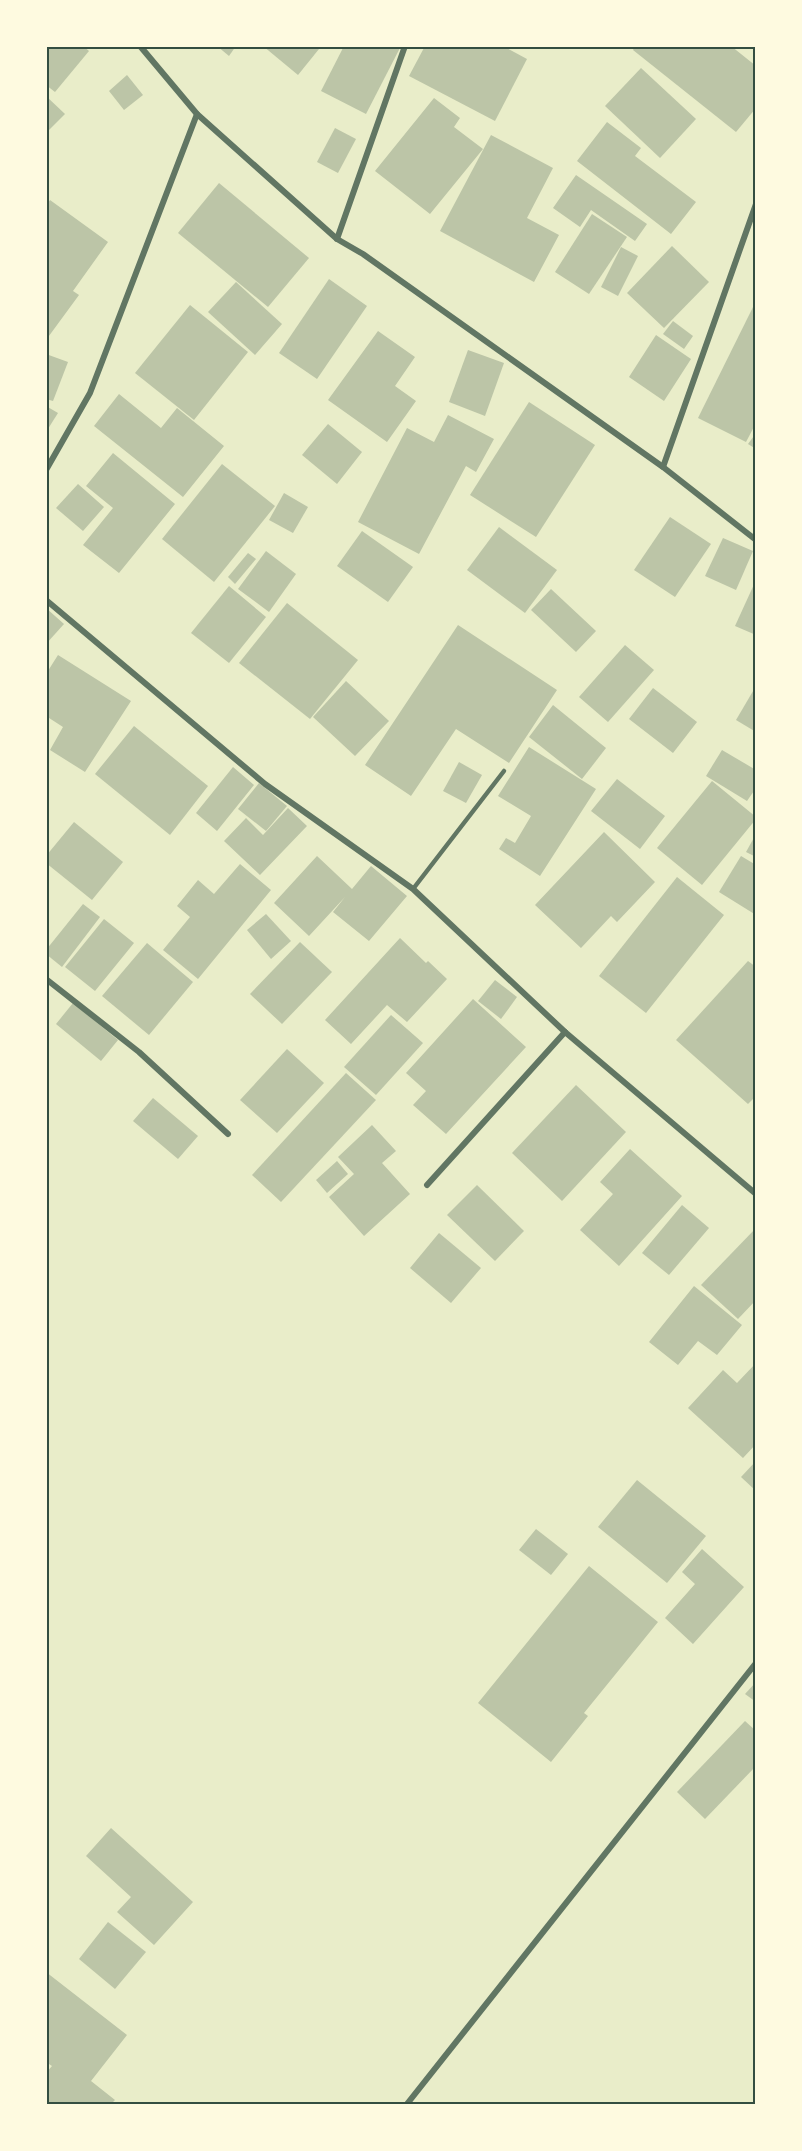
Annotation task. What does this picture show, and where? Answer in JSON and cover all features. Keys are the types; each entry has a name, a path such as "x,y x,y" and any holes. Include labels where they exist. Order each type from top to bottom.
{"street":[{"path":"140,46 197,114 337,239 373,261 663,467 756,540"},
{"path":"337,239 405,46"},
{"path":"46,470 90,393 197,114"},
{"path":"663,467 756,204"},
{"path":"46,600 265,784 413,889 565,1032 756,1194"},
{"path":"46,979 139,1052 228,1134"},
{"path":"427,1185 565,1032"},
{"path":"407,2104 756,1663"}],"lane":[{"path":"413,889 504,771"}],"building":[{"path":"46,46 83,46 89,51 55,92 46,85"},
{"path":"217,46 236,46 229,56"},
{"path":"263,46 316,46 319,49 298,75"},
{"path":"344,46 401,46 366,114 321,91"},
{"path":"425,46 503,46 527,59 495,121 409,76"},
{"path":"635,46 731,46 756,66 756,108 736,132 633,50"},
{"path":"641,68 696,119 660,158 605,106"},
{"path":"127,75 143,95 124,110 109,91"},
{"path":"46,96 65,114 46,133"},
{"path":"434,98 460,118 454,127 483,149 430,214 375,171"},
{"path":"607,122 641,148 635,156 696,202 671,234 577,161"},
{"path":"335,128 356,139 338,173 317,162"},
{"path":"491,135 553,168 527,218 559,235 534,282 440,231"},
{"path":"576,175 647,224 635,241 591,210 580,227 553,208"},
{"path":"219,183 309,258 268,307 178,233"},
{"path":"50,200 108,242 73,291 79,295 46,340 46,206"},
{"path":"592,214 627,237 589,294 555,272"},
{"path":"672,246 709,282 664,328 627,293"},
{"path":"621,247 638,256 618,296 601,287"},
{"path":"329,279 367,306 317,379 279,353"},
{"path":"236,282 282,324 255,355 208,312"},
{"path":"756,301 756,423 746,442 698,418"},
{"path":"190,305 248,352 194,420 135,373"},
{"path":"673,321 693,336 684,349 663,334"},
{"path":"378,331 415,357 395,386 416,401 387,442 328,400"},
{"path":"656,335 691,359 664,401 629,377"},
{"path":"468,350 504,363 485,416 449,402"},
{"path":"46,354 68,362 53,401 46,399"},
{"path":"119,394 161,428 177,408 224,446 183,497 94,426"},
{"path":"529,402 595,445 536,537 470,495"},
{"path":"46,406 58,413 46,432"},
{"path":"448,415 494,439 476,472 466,466 419,554 358,522 407,428 434,442"},
{"path":"328,424 362,452 337,484 302,455"},
{"path":"756,433 756,449 748,444"},
{"path":"113,453 175,504 119,573 83,545 113,508 86,486"},
{"path":"222,464 275,506 214,582 162,539"},
{"path":"78,484 104,507 83,531 56,508"},
{"path":"284,493 308,507 293,533 269,520"},
{"path":"670,517 711,544 675,597 634,570"},
{"path":"499,527 557,570 525,613 467,570"},
{"path":"362,531 413,567 388,602 337,566"},
{"path":"723,538 753,551 736,590 705,576"},
{"path":"266,551 296,574 269,612 238,589"},
{"path":"248,553 256,559 235,584 228,577"},
{"path":"756,580 756,635 735,626"},
{"path":"229,586 266,617 229,663 191,633"},
{"path":"551,589 596,631 576,652 531,610"},
{"path":"287,603 358,660 310,719 239,663"},
{"path":"46,608 64,624 46,644"},
{"path":"458,625 557,690 509,763 456,729 411,796 365,765"},
{"path":"625,645 654,670 608,722 579,697"},
{"path":"58,655 131,701 85,772 50,750 63,727 46,716 46,674"},
{"path":"346,681 389,721 355,756 313,717"},
{"path":"756,686 756,732 736,720"},
{"path":"653,688 697,722 673,753 629,719"},
{"path":"553,705 606,748 582,779 529,737"},
{"path":"134,726 208,786 170,835 95,774"},
{"path":"529,747 596,789 540,876 499,849 506,838 515,843 531,816 498,796"},
{"path":"722,750 756,770 756,788 747,801 706,776"},
{"path":"459,762 482,775 466,803 443,791"},
{"path":"233,767 254,785 217,831 196,813"},
{"path":"617,779 665,816 640,849 591,811"},
{"path":"712,781 756,819 702,885 657,848"},
{"path":"259,783 287,806 266,831 238,809"},
{"path":"288,808 307,826 260,875 224,841 246,818 263,835"},
{"path":"74,822 123,862 92,900 46,863 46,856"},
{"path":"604,832 655,882 617,922 611,916 581,948 535,905"},
{"path":"756,834 756,857 746,852"},
{"path":"317,856 352,889 371,866 407,896 369,941 333,912 345,897 309,936 274,903"},
{"path":"741,856 756,865 756,915 719,892"},
{"path":"240,864 271,890 198,979 163,950 190,917 177,906 198,880 214,894"},
{"path":"677,877 724,915 646,1013 599,976"},
{"path":"83,904 100,917 62,967 46,954 46,950"},
{"path":"266,914 291,941 271,959 247,930"},
{"path":"104,919 134,943 95,991 65,967"},
{"path":"400,938 447,979 407,1022 387,1005 351,1044 325,1020"},
{"path":"300,942 332,972 282,1024 250,994"},
{"path":"147,943 193,982 149,1035 102,996"},
{"path":"748,961 756,967 756,1096 748,1104 676,1040"},
{"path":"495,980 517,997 501,1019 478,1001"},
{"path":"473,999 526,1047 446,1134 413,1105 426,1091 406,1073"},
{"path":"73,1003 118,1040 101,1061 56,1024"},
{"path":"391,1015 423,1043 376,1095 344,1067"},
{"path":"287,1049 324,1083 277,1133 240,1100"},
{"path":"346,1073 376,1100 281,1202 252,1175"},
{"path":"576,1085 626,1132 562,1201 512,1153"},
{"path":"153,1098 198,1136 178,1159 133,1121"},
{"path":"372,1125 396,1151 382,1163 410,1194 364,1236 329,1197 354,1174 338,1157"},
{"path":"630,1149 682,1196 619,1266 580,1230 613,1194 600,1182"},
{"path":"337,1161 348,1174 327,1193 316,1180"},
{"path":"477,1185 524,1231 495,1261 447,1215"},
{"path":"682,1205 709,1228 669,1275 642,1253"},
{"path":"756,1228 756,1300 738,1319 701,1285"},
{"path":"439,1233 481,1268 451,1303 410,1268"},
{"path":"694,1286 742,1325 717,1355 698,1341 678,1365 649,1342"},
{"path":"756,1363 756,1444 743,1458 688,1408 723,1370 737,1383"},
{"path":"756,1461 756,1491 741,1477"},
{"path":"637,1480 706,1536 667,1583 598,1527"},
{"path":"536,1529 568,1554 551,1575 519,1550"},
{"path":"702,1549 744,1587 693,1644 665,1618 695,1584 682,1572"},
{"path":"589,1566 658,1622 584,1713 588,1716 551,1762 478,1703"},
{"path":"756,1682 756,1702 745,1694"},
{"path":"745,1721 756,1731 756,1766 705,1819 677,1792"},
{"path":"111,1828 193,1902 154,1945 117,1912 131,1897 86,1856"},
{"path":"108,1922 146,1952 115,1989 79,1959"},
{"path":"46,1972 127,2035 91,2081 115,2100 111,2104 46,2104 46,2073 52,2066 46,2062"}]}
